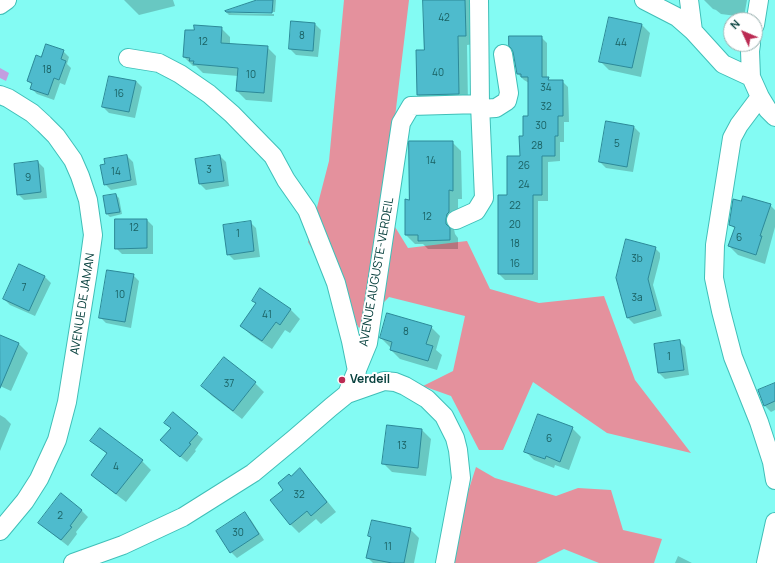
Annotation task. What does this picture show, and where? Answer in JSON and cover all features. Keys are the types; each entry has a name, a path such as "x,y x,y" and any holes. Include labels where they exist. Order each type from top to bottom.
{"street":[{"path":"0,5 7,0"},
{"path":"456,220 476,211 484,198 480,107 479,0"},
{"path":"644,0 677,16 723,64 751,77"},
{"path":"689,0 693,31"},
{"path":"757,12 759,0"},
{"path":"750,52 751,77 760,97 768,110 775,116"},
{"name":"AVENUE AUGUSTE-VERDEIL","path":"356,370 368,343 401,123 411,106 496,108 507,101 509,93 503,54"},
{"path":"128,58 159,63 180,74 209,94 232,114 272,156 286,180 307,210 336,283 351,341 356,370 368,386"},
{"name":"AVENUE DE JAMAN","path":"0,95 8,98 32,113 56,136 72,160 80,176 88,200 93,235 67,402 57,440 39,479 25,501 0,531"},
{"path":"760,97 739,125 732,138 715,245 714,278 732,357 759,422 772,462 775,480"},
{"path":"347,394 356,370"},
{"path":"73,563 122,545 183,517 253,472 347,394 384,381 395,382 405,386 427,399 444,416 455,438 461,478 445,563"},
{"path":"766,563 775,522"}],"shaded area":[{"path":"344,0 409,0 384,209 408,248 467,241 490,289 539,303 604,296 635,380 691,453 607,433 533,382 503,450 479,450 451,396 423,386 453,371 465,316 389,297 359,328 308,242 329,161"},
{"path":"0,68 9,73 6,81 0,78"},
{"path":"476,467 495,478 556,496 578,488 611,490 623,530 662,539 654,563 599,563 564,549 536,563 454,563 468,492"}],"building":[{"path":"257,0 273,0 272,13 225,11"},
{"path":"423,0 465,0 466,36 458,36 459,94 417,95 416,50 424,50"},
{"path":"609,17 642,24 632,68 599,62"},
{"path":"291,21 315,23 313,51 289,49"},
{"path":"194,25 222,27 221,43 268,46 264,93 236,91 238,68 193,64 194,61 189,61 190,58 183,57 185,30 194,30"},
{"path":"509,36 542,36 542,77 549,77 548,80 563,80 563,116 558,116 558,136 555,136 555,156 542,156 542,195 533,195 533,274 498,274 498,195 507,195 507,156 520,156 519,136 523,136 523,116 528,116 528,77 521,77 521,74 517,74 513,52 509,46"},
{"path":"46,44 64,50 61,59 66,61 59,80 54,78 48,95 30,89 32,83 27,81 36,55 41,57"},
{"path":"109,76 136,81 129,112 102,107"},
{"path":"606,121 634,126 627,167 599,162"},
{"path":"409,141 453,141 453,191 449,190 449,212 446,219 446,224 450,228 450,240 418,241 418,235 405,235 405,199 409,200"},
{"path":"127,155 131,180 104,185 100,165 105,164 104,159"},
{"path":"220,155 224,181 199,184 195,159"},
{"path":"38,161 41,192 17,195 14,164"},
{"path":"116,194 120,212 106,214 103,196"},
{"path":"743,196 771,204 760,236 762,236 756,255 728,246 735,227 729,225 733,199 741,201"},
{"path":"115,219 147,219 147,248 115,249"},
{"path":"251,221 254,251 227,255 223,225"},
{"path":"626,239 656,247 648,279 656,310 627,318 616,278"},
{"path":"19,264 45,276 29,311 3,299"},
{"path":"107,270 134,274 125,322 99,318"},
{"path":"260,288 291,309 280,325 276,322 262,341 240,326 256,303 252,301"},
{"path":"387,313 432,326 426,344 433,346 428,361 390,350 392,342 380,338"},
{"path":"0,335 19,343 0,388"},
{"path":"680,340 684,370 658,373 654,344"},
{"path":"224,357 256,382 233,411 201,386"},
{"path":"775,383 775,401 764,406 758,390"},
{"path":"173,412 198,433 180,457 160,440 171,428 164,423"},
{"path":"538,414 573,427 560,462 546,456 545,459 524,452"},
{"path":"387,425 422,429 418,468 382,464"},
{"path":"100,428 143,460 116,494 91,475 107,453 90,441"},
{"path":"300,468 327,502 311,516 307,511 290,525 270,500 283,490 278,483 289,474 291,476"},
{"path":"61,493 82,510 70,526 72,527 61,540 38,523"},
{"path":"245,512 259,534 230,553 216,531"},
{"path":"372,520 411,528 404,563 392,563 366,558 371,537 368,536"}],"place":[{"name":"Verdeil","path":"342,380"}]}
